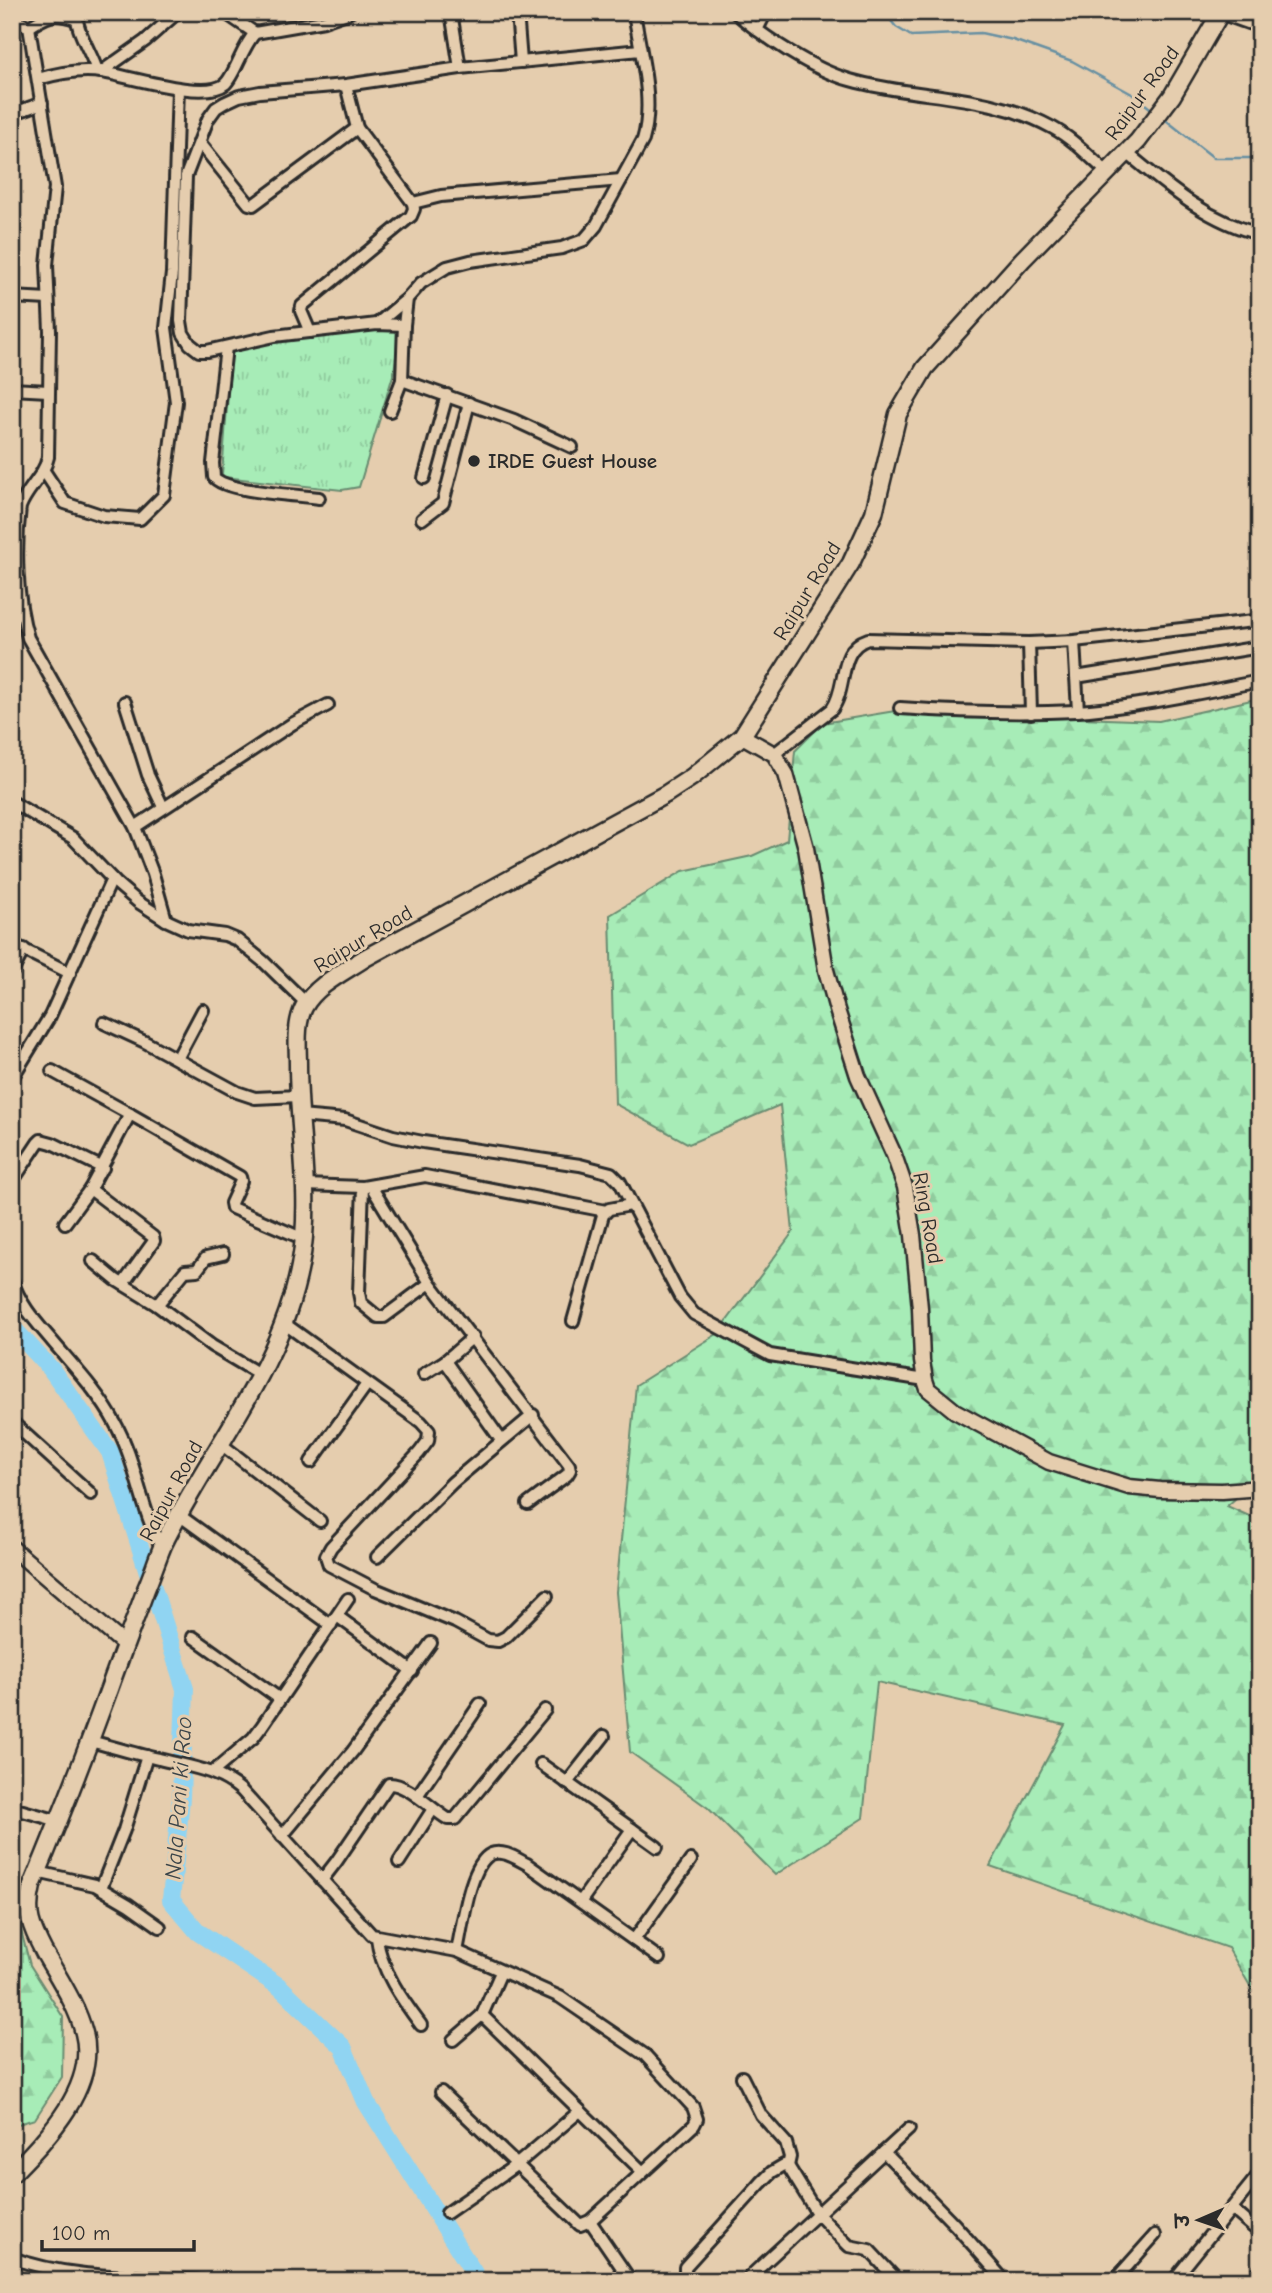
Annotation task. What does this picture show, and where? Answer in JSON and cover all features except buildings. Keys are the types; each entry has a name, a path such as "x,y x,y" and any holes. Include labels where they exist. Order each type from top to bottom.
{"main road":[{"name":"Raipur Road","path":"12,2174 61,2119 76,2094 87,2054 85,2035 79,2018 30,1923 28,1902 37,1872 90,1741 160,1552 261,1375 285,1324 301,1264 304,1185 298,1096 298,1035 299,1020 306,1003 324,985 365,958 673,790 742,736 850,563 874,513 898,414 925,368 1022,260 1132,147 1172,96 1220,13"}],"street":[{"path":"99,72 145,41 178,12"},
{"path":"224,12 255,33 324,21 350,12"},
{"path":"451,12 460,68"},
{"path":"517,12 520,62"},
{"path":"377,324 407,299 421,283 447,267 470,261 562,248 584,240 596,226 643,140 647,123 647,96 634,12"},
{"path":"735,12 757,30 816,66 849,80 974,99 1027,116 1067,136 1107,172"},
{"path":"757,30 766,12"},
{"path":"1220,13 1260,25"},
{"path":"29,27 52,14 77,16 99,72"},
{"path":"12,24 21,23 29,27"},
{"path":"29,27 55,187 47,265 50,331 48,447 44,471 23,500 15,517 22,617 28,638 135,827 166,920"},
{"path":"38,79 60,73 99,72 178,89 217,88 225,84 239,55 255,33"},
{"path":"404,325 377,324 274,336 207,351 199,351 186,338 182,327 186,176 211,114 224,103 239,96 346,85 460,68 640,50"},
{"path":"310,332 301,311 302,306 411,216 414,209 413,203 357,128 346,85"},
{"path":"44,471 65,503 104,516 140,519 164,495 176,402 166,328 172,273 178,89"},
{"path":"12,114 42,103"},
{"path":"200,143 248,204 253,205 357,128"},
{"path":"1132,147 1175,193 1221,220 1260,234"},
{"path":"413,203 441,196 621,180"},
{"path":"12,297 48,299"},
{"path":"390,411 402,380 407,299"},
{"path":"226,347 213,463 214,477 220,484 239,488 319,498"},
{"path":"402,380 514,420 572,447"},
{"path":"12,389 48,391"},
{"path":"424,478 447,395"},
{"path":"422,519 443,503 470,403"},
{"path":"742,736 774,754 832,709 838,701 849,654 860,642 868,639 1029,643 1074,641 1248,621 1257,622 1260,629"},
{"path":"1074,641 1078,710"},
{"path":"1029,643 1031,713"},
{"path":"1076,677 1260,647"},
{"path":"900,708 1031,713 1078,710 1167,699 1260,681"},
{"path":"125,702 143,762 163,807"},
{"path":"135,827 292,724 328,705"},
{"name":"Ring Road","path":"774,754 786,774 800,822 826,970 837,1010 858,1076 894,1155 905,1187 913,1235 925,1380"},
{"path":"12,802 73,838 138,902 166,920 188,930 225,935 237,940 306,1003"},
{"path":"12,1078 50,1016 112,879"},
{"path":"12,944 70,973"},
{"path":"12,972 24,949"},
{"path":"177,1059 203,1010"},
{"path":"104,1023 221,1084 255,1098 298,1096"},
{"path":"52,1071 240,1177 241,1181 231,1203 232,1208 304,1239"},
{"path":"65,1223 103,1168 130,1114"},
{"path":"300,1116 345,1120 393,1136 600,1169 611,1173 620,1182 680,1297 694,1314 770,1355 925,1380 928,1389 955,1411 1049,1461 1129,1487 1222,1491 1260,1488"},
{"path":"12,1182 41,1140 103,1168"},
{"path":"304,1185 367,1186 413,1177 434,1177 606,1211 631,1205"},
{"path":"367,1186 430,1283 569,1465 567,1475 528,1504"},
{"path":"367,1186 359,1293 363,1306 378,1317 384,1318 430,1283"},
{"path":"90,1189 154,1239 123,1284"},
{"path":"573,1321 601,1219 606,1211"},
{"path":"157,1305 185,1271 195,1271 206,1258 223,1254"},
{"path":"93,1261 212,1346 261,1375"},
{"path":"12,1280 26,1310 97,1395 114,1420 125,1442 160,1552"},
{"path":"285,1324 421,1422 429,1431 430,1437 419,1453 338,1538 327,1553 329,1564 375,1589 455,1622 491,1641 506,1637 547,1596"},
{"path":"424,1374 445,1361 473,1337"},
{"path":"445,1361 501,1440"},
{"path":"311,1462 367,1384"},
{"path":"377,1557 453,1482 533,1415"},
{"path":"12,1422 91,1494"},
{"path":"221,1444 320,1521"},
{"path":"179,1515 412,1671"},
{"path":"12,1548 125,1645"},
{"path":"213,1772 253,1738 348,1599"},
{"path":"193,1637 280,1699"},
{"path":"282,1836 353,1751 431,1643"},
{"path":"417,1796 480,1704"},
{"path":"322,1880 337,1862 388,1784 396,1784 417,1796 448,1819 459,1816 545,1710"},
{"path":"567,1783 604,1736"},
{"path":"90,1741 213,1772 241,1790 368,1932 377,1938 457,1951 560,1997 632,2045 659,2068 697,2115 694,2125 590,2221 578,2225 441,2092"},
{"path":"101,1888 124,1830 147,1756"},
{"path":"541,1764 657,1847"},
{"path":"12,1808 59,1821"},
{"path":"399,1862 433,1809"},
{"path":"581,1901 632,1829"},
{"path":"457,1951 474,1878 481,1865 490,1855 496,1853 513,1856 659,1958"},
{"path":"634,1940 691,1860"},
{"path":"37,1872 90,1883 160,1927"},
{"path":"377,1938 384,1964 421,2025"},
{"path":"453,2040 482,2015 501,1972"},
{"path":"482,2015 642,2171"},
{"path":"742,2077 761,2115 788,2146 789,2166 817,2213 848,2245 869,2250 898,2281"},
{"path":"447,2213 516,2165 580,2111"},
{"path":"745,2281 909,2129"},
{"path":"884,2152 955,2225 1004,2281"},
{"path":"690,2281 685,2274 685,2267 772,2172 779,2166 789,2166"},
{"path":"1173,2281 1260,2173"},
{"path":"1232,2209 1260,2233"},
{"path":"590,2221 631,2281"},
{"path":"1114,2281 1155,2235"},
{"path":"12,2258 71,2272 201,2281"},
{"path":"1251,2281 1260,2269"}],"green space":[{"path":"383,328 399,332 394,372 359,487 342,490 224,477 222,474 231,353 234,348 269,341"},
{"path":"1260,698 1260,1477 1227,1506 1260,1521 1260,2003 1228,1948 990,1866 1065,1725 877,1682 863,1818 775,1875 708,1808 630,1752 616,1592 636,1385 717,1334 793,1232 780,1105 689,1144 615,1104 610,915 683,871 752,856 787,840 795,751 823,723 895,711 1159,721"},
{"path":"12,1896 30,1965 63,2017 62,2077 35,2119 12,2126"}],"waterway":[{"path":"884,12 896,27 911,36 981,33 1013,40 1072,61 1132,94 1154,111"},
{"path":"1162,117 1214,158 1260,158"},
{"name":"Nala Pani ki Rao","path":"12,1327 51,1369 110,1452 185,1689 181,1798 171,1900 198,1932 280,1987 343,2047 366,2102 479,2281"}],"place":[{"name":"IRDE Guest House","path":"474,461"}]}
